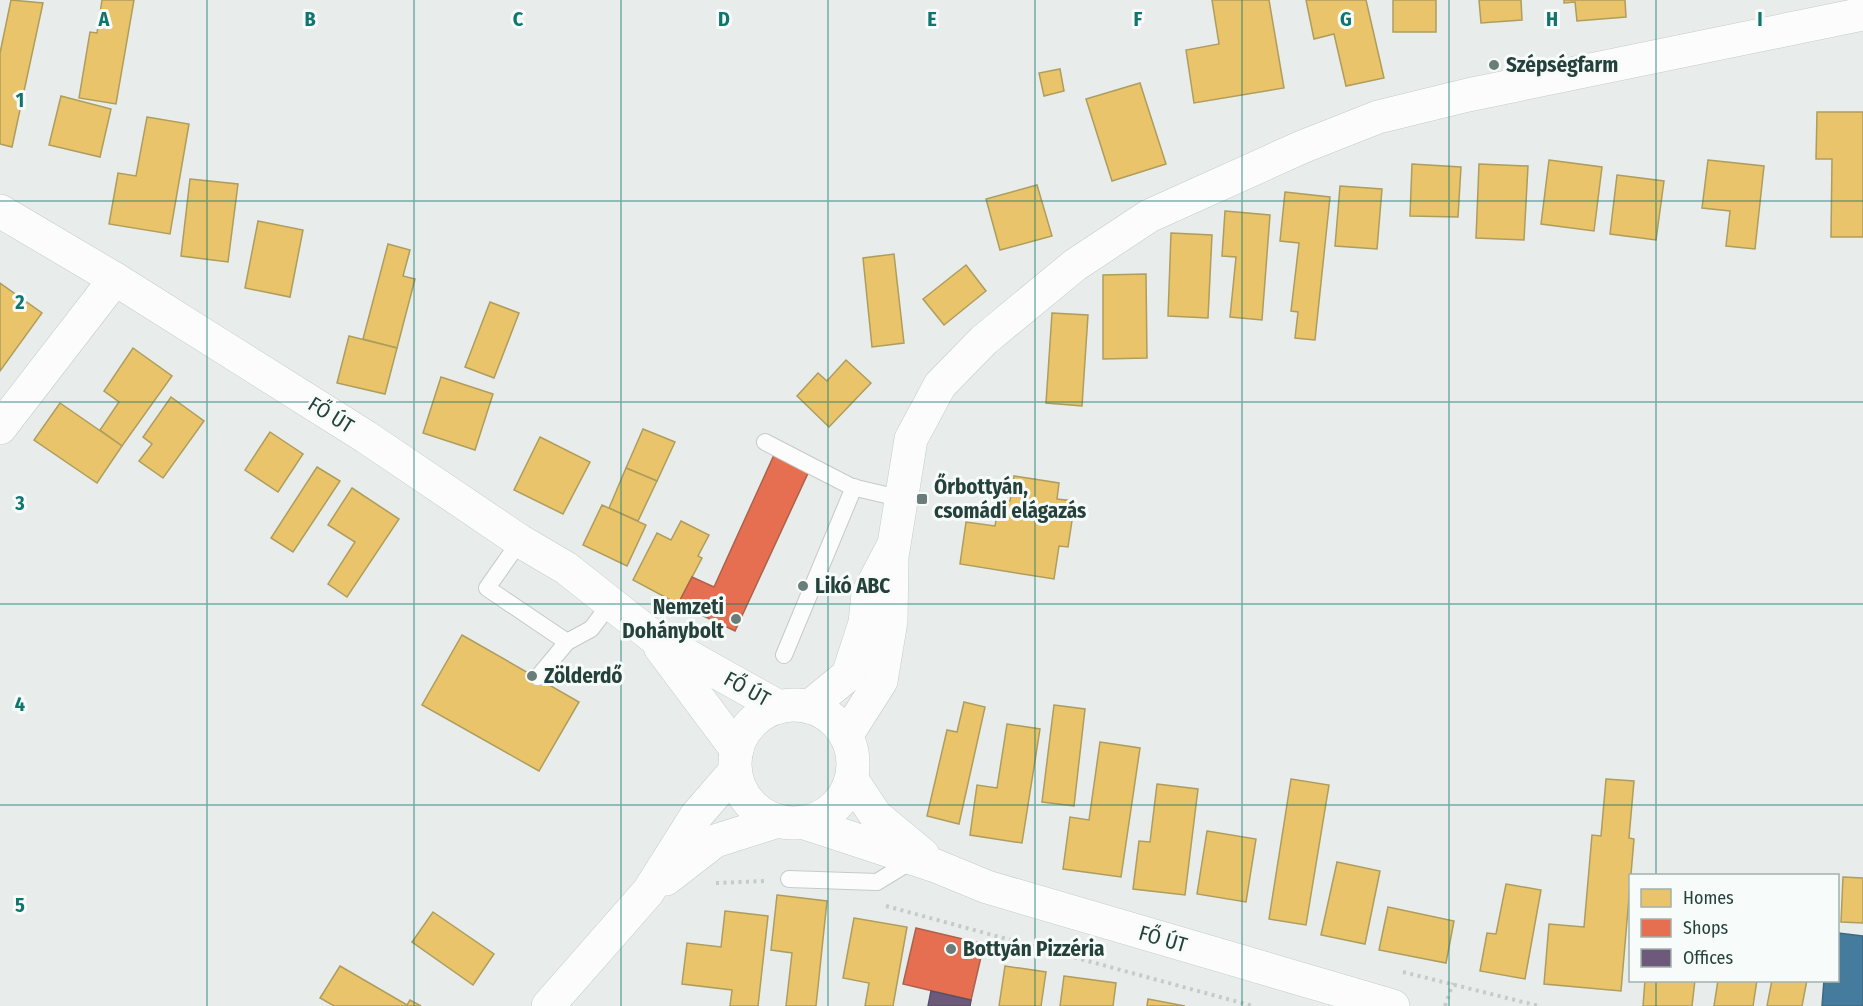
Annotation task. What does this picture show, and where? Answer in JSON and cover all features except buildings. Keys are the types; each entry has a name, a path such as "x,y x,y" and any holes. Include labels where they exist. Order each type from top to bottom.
{"main road":[{"path":"648,892 715,841 790,822 815,819 845,795 852,780 851,750 846,736 881,681 891,621 892,557 903,499 910,439 940,385 984,340 1075,265 1149,216 1302,147 1378,117 1468,95 1863,14"},
{"name":"FŐ ÚT","path":"0,211 115,279 366,437 520,541 566,568 652,636 794,707 834,721 846,736"},
{"path":"0,428 115,279"},
{"path":"794,707 848,675 865,623 868,594 896,541"},
{"name":"FŐ ÚT","path":"652,636 736,760 745,797 753,807 790,822 837,832 987,887 1393,1006"},
{"name":"FŐ ÚT","path":"736,760 748,727 767,711 794,707"},
{"path":"548,1006 648,892 696,816 736,760"},
{"name":"FŐ ÚT","path":"852,780 876,816 925,863"}],"lane":[{"path":"765,442 854,487 903,499"},
{"path":"784,655 854,487"},
{"path":"520,541 487,588 567,642"},
{"path":"538,676 567,642 591,629 610,604"},
{"path":"789,879 877,882 925,863"}],"path":[{"path":"714,883 789,879"},
{"path":"879,904 1253,1006"},
{"path":"1445,1006 1453,983"}],"place":[{"name":"Szépségfarm","path":"1494,65"},
{"name":"Őrbottyán, csomádi elágazás","path":"922,499"},
{"name":"Likó ABC","path":"803,586"},
{"name":"Nemzeti Dohánybolt","path":"736,619"},
{"name":"Zölderdő","path":"532,676"},
{"name":"Bottyán Pizzéria","path":"951,949"}]}
